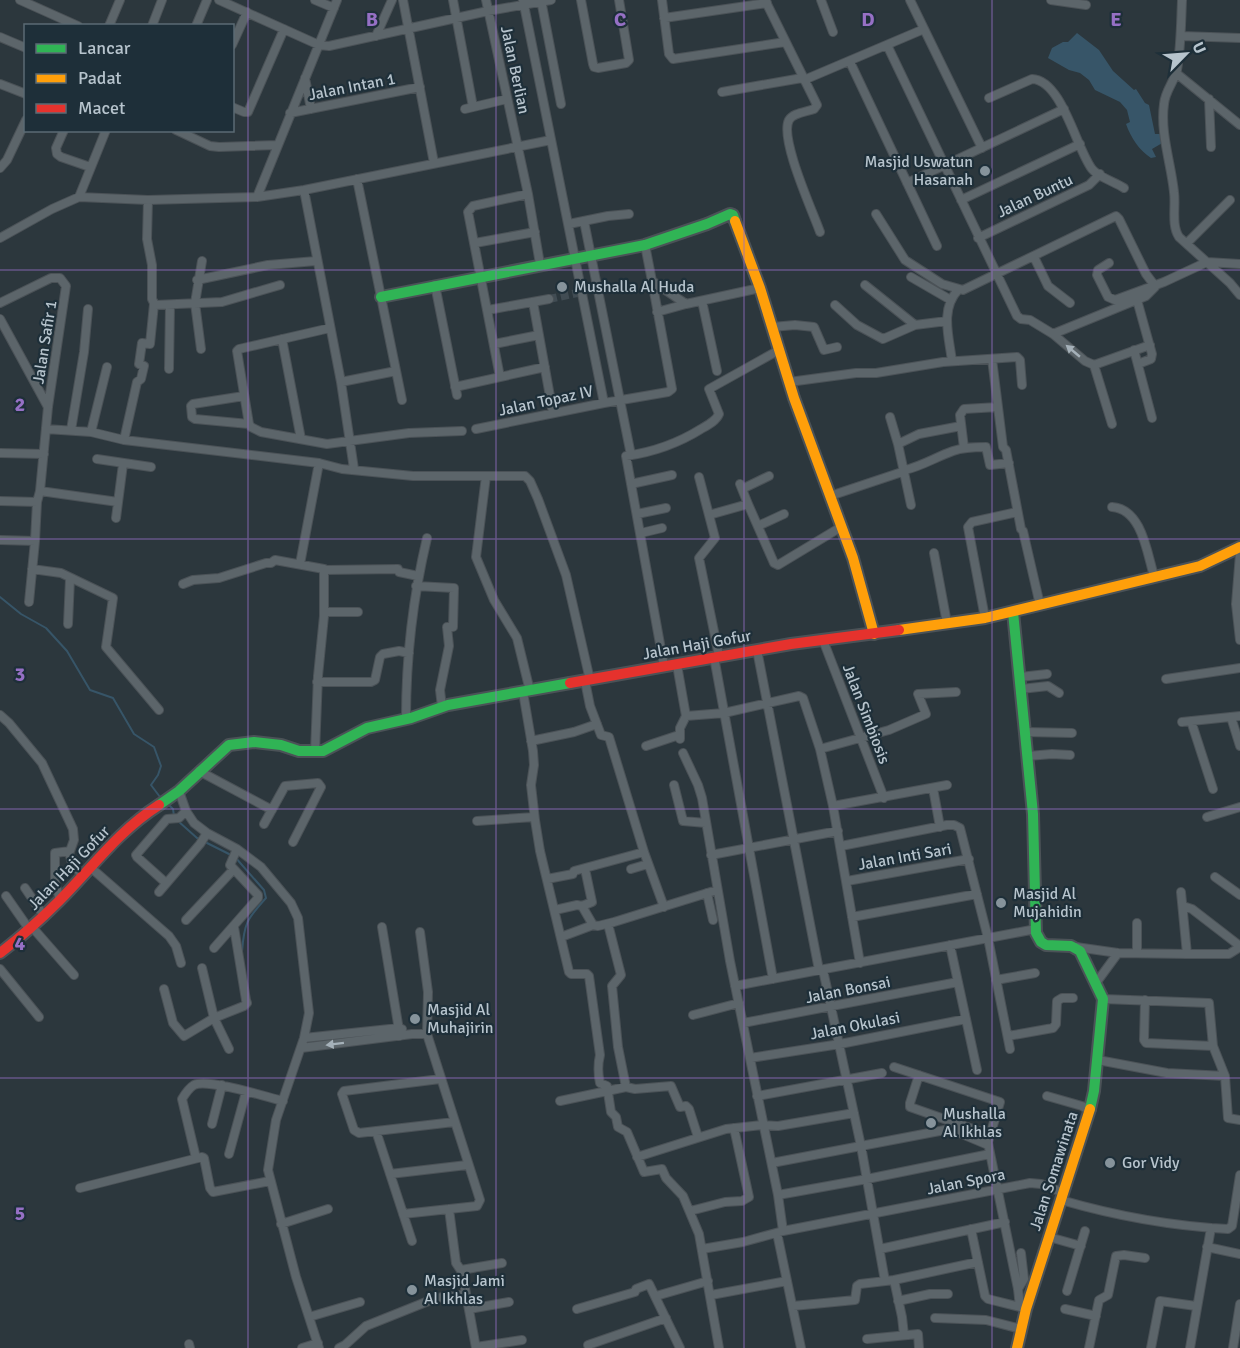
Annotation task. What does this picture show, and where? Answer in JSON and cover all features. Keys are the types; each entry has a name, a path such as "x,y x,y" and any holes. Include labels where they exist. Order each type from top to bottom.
{"street":[{"path":"20,0 74,24"},
{"path":"110,24 120,0"},
{"path":"153,24 162,0"},
{"path":"197,24 207,0"},
{"path":"219,0 319,45 329,46 523,3 550,0"},
{"path":"257,197 335,4 315,0"},
{"path":"376,36 392,0"},
{"path":"403,0 434,163"},
{"path":"453,0 469,108 507,99"},
{"name":"Jalan Berlian","path":"486,0 528,194 540,264"},
{"path":"581,0 593,64 598,68 626,63 629,60 619,0"},
{"path":"662,0 669,54 673,59 785,42"},
{"path":"821,0 833,32"},
{"path":"910,0 982,148"},
{"path":"1051,0 1086,5"},
{"path":"1182,0 1181,36 1176,73 1163,105 1168,159 1174,190 1174,227 1179,237 1240,295"},
{"path":"541,1 561,104"},
{"path":"664,18 766,2 817,106 789,119 787,125 793,161 820,232"},
{"path":"523,3 576,258 579,293 604,403"},
{"path":"234,41 247,12"},
{"path":"234,108 248,112 284,29"},
{"path":"722,92 803,79 850,62 924,29"},
{"path":"1181,36 1240,39"},
{"path":"0,37 24,47"},
{"path":"887,45 1017,316 1020,319 1030,320 1053,334 1085,361 1094,365 1150,345"},
{"path":"850,62 937,246"},
{"path":"1176,73 1240,125"},
{"path":"304,78 311,109"},
{"path":"989,98 1035,78 1055,94 1093,170 1124,188"},
{"path":"0,84 24,93"},
{"name":"Jalan Intan 1","path":"290,113 420,87"},
{"path":"1209,99 1210,147"},
{"path":"907,183 1064,109"},
{"path":"0,168 7,160 24,124"},
{"path":"63,132 56,148 57,154 90,167"},
{"path":"79,197 105,132"},
{"path":"180,132 210,146 277,145"},
{"path":"0,238 79,197 148,200 257,197 303,190 551,140"},
{"path":"961,200 1080,144"},
{"name":"Jalan Buntu","path":"978,238 1089,185 1100,174"},
{"path":"357,179 402,400"},
{"path":"303,190 341,382 354,469"},
{"path":"500,377 468,215 471,207 528,194"},
{"path":"124,440 135,388 141,379 144,366 139,364 142,343 150,344 154,304 152,265 147,238 148,200"},
{"path":"1187,243 1230,200"},
{"path":"569,224 614,214 629,214"},
{"path":"381,297 645,245 732,214 760,288 789,382 853,558 874,634"},
{"path":"876,214 904,260 942,284 958,290 970,288 1116,216 1146,274 1155,286"},
{"path":"584,221 632,455"},
{"path":"475,243 535,232"},
{"path":"645,245 657,312 760,288"},
{"path":"1034,256 1048,285 1070,303"},
{"path":"201,349 195,303 197,280 202,261"},
{"path":"197,280 268,265 316,261"},
{"path":"1109,263 1098,270 1097,275 1111,299 1155,286 1207,262 1240,264"},
{"name":"Jalan Safir 1","path":"0,303 55,277 60,278 66,286 48,407"},
{"path":"911,277 949,299"},
{"path":"652,281 686,304"},
{"path":"154,304 158,306 222,302 280,285"},
{"path":"435,285 457,395"},
{"path":"865,285 915,325"},
{"path":"1053,334 1137,300 1153,291 1155,286"},
{"path":"952,361 947,321 949,299 958,290"},
{"path":"488,310 549,299"},
{"path":"1137,300 1152,354 1151,359 1138,364"},
{"path":"702,301 717,371"},
{"path":"533,302 553,413"},
{"path":"169,369 170,305"},
{"path":"835,305 856,325 883,339 915,325 947,321"},
{"path":"72,430 88,309"},
{"name":"Jalan Topaz IV","path":"476,429 668,392 672,389 657,312"},
{"path":"0,319 48,407 29,602"},
{"path":"772,327 814,327 824,350 837,347"},
{"path":"249,424 237,351 330,328"},
{"path":"495,344 539,335"},
{"path":"282,339 301,439"},
{"path":"664,666 626,456 675,444 714,421 719,414 709,389 779,350"},
{"path":"1134,350 1152,418"},
{"path":"789,382 856,373 876,373 952,361 1018,358 1022,386"},
{"path":"992,359 1003,447 1006,450 1017,512 1040,605"},
{"path":"1094,365 1112,424"},
{"path":"92,432 107,367"},
{"path":"455,387 545,367"},
{"path":"341,382 396,371"},
{"path":"244,396 194,404 191,406 192,417 249,424 261,432 327,444 410,433 462,431"},
{"path":"964,448 960,415 964,410 998,406"},
{"path":"891,417 905,470 911,505"},
{"path":"898,444 919,434 961,426"},
{"path":"46,429 92,432 124,440 319,463 342,469 413,476 524,475 530,481 566,575 587,680 588,699 602,736 609,737 644,852 664,907"},
{"path":"830,496 925,465 942,455 964,448 986,447 990,465 1009,463"},
{"path":"0,453 44,454"},
{"path":"97,459 151,467"},
{"path":"300,564 319,463"},
{"path":"116,518 123,464"},
{"path":"486,476 476,557 494,600 517,638 527,692 534,765 531,785 534,817 569,972 589,976 600,1055 598,1072 600,1083 607,1086 611,1112 616,1117 618,1127 627,1132 644,1172 662,1169 666,1179 683,1196 690,1211 702,1249 719,1348"},
{"path":"632,484 672,476"},
{"path":"769,476 741,486 774,563 778,565 841,527"},
{"path":"699,477 715,538 699,558 717,657 724,713 773,979"},
{"path":"40,491 118,502"},
{"path":"0,501 37,502"},
{"path":"709,515 748,504"},
{"path":"1112,507 1125,510 1136,523 1154,576"},
{"path":"637,514 666,508"},
{"path":"985,618 968,527 972,522 1017,512"},
{"path":"758,526 784,514"},
{"path":"641,533 662,528"},
{"path":"406,719 409,653 416,586 427,538"},
{"path":"0,540 35,541"},
{"name":"Jalan Haji Gofur","path":"0,953 44,916 107,847 178,791 229,745 243,742 267,743 293,750 315,752 332,747 368,728 442,707 757,650 985,618 1200,566 1240,547"},
{"path":"934,553 947,623"},
{"path":"1240,554 1236,604 1240,640"},
{"path":"183,584 193,580 219,578 275,560 321,567 325,570 398,569 399,572 418,576"},
{"path":"32,569 61,573 112,598 106,647 159,710"},
{"path":"315,752 317,682 325,612 325,570"},
{"path":"68,624 70,579"},
{"path":"416,586 454,588 453,627 447,627 449,646 440,690 442,707"},
{"path":"325,612 358,612"},
{"path":"1013,612 1028,756 1036,868 1038,939 1047,945 1118,953 1229,954 1240,947 1192,909 1183,906"},
{"name":"Jalan Simbiosis","path":"823,640 884,798"},
{"path":"757,650 821,970 832,1007 861,1146 879,1249 898,1300 904,1335"},
{"path":"317,682 371,682 375,680 380,657 383,654 399,651 409,653"},
{"path":"646,746 680,737 680,728 686,716 677,664"},
{"path":"1166,679 1240,668"},
{"path":"1020,677 1047,674"},
{"path":"1021,689 1048,686 1059,693"},
{"path":"820,749 861,739 926,714 918,694 956,692"},
{"path":"686,716 724,713 799,696 804,698 820,749 833,806 860,963"},
{"path":"0,716 9,723 42,763 61,800 74,829 74,840 69,852 77,869 86,871 174,941 181,963"},
{"path":"1182,722 1236,716 1240,746"},
{"path":"1191,721 1213,789"},
{"path":"531,741 574,732 597,724"},
{"path":"1026,732 1072,733"},
{"path":"683,753 699,785 735,986 777,1195 787,1281 801,1348"},
{"path":"1028,756 1070,755"},
{"path":"199,771 272,810"},
{"path":"264,824 285,786 320,784 321,787 294,842"},
{"path":"674,785 682,821 706,823"},
{"path":"833,806 946,785"},
{"path":"933,788 940,827"},
{"path":"178,791 186,812 205,837 261,867 271,877 295,910 300,928 309,1013 301,1048 276,1120 268,1164 281,1224 319,1346 302,1348"},
{"path":"1207,817 1240,807"},
{"path":"166,883 136,856 167,819 175,818 186,812"},
{"path":"477,821 534,817"},
{"path":"841,846 940,827 954,825 960,828 988,938 1010,1049"},
{"path":"711,855 838,831"},
{"path":"159,892 205,837"},
{"path":"60,900 55,882 55,854 69,852"},
{"path":"547,879 644,852"},
{"path":"214,948 258,898 258,895 230,866 235,854"},
{"name":"Jalan Inti Sari","path":"847,881 969,859"},
{"path":"632,869 648,864"},
{"path":"555,910 592,902 585,869"},
{"path":"186,920 233,870"},
{"path":"1215,877 1240,895"},
{"path":"25,888 44,916"},
{"path":"561,937 593,925 608,924 717,890"},
{"path":"1181,892 1187,954"},
{"path":"707,893 713,920"},
{"path":"852,918 977,894"},
{"path":"6,896 31,928 74,975"},
{"path":"582,906 593,925"},
{"path":"1137,923 1137,953"},
{"path":"608,924 621,975 612,986 618,1047 626,1087"},
{"path":"164,989 173,1023 184,1036 214,1018 247,1004 234,927"},
{"path":"382,927 399,1032"},
{"path":"735,986 1036,929"},
{"path":"403,1214 480,1204 427,1034 428,992 420,932"},
{"path":"950,945 976,1070"},
{"path":"1071,946 1082,953 1103,999 1209,1003 1213,1046 1225,1076 1228,1118 1240,1120"},
{"path":"1096,984 1118,953"},
{"path":"202,968 214,1018 229,1049"},
{"path":"0,969 39,1017"},
{"path":"996,980 1035,973"},
{"name":"Jalan Bonsai","path":"743,1023 958,982"},
{"path":"1008,1036 1053,1028 1056,1024 1057,1000 1072,999"},
{"name":"Jalan Somawinata","path":"1017,1348 1023,1308 1049,1238 1090,1111 1098,1060 1103,999"},
{"path":"1144,1000 1144,1040 1146,1043 1213,1046"},
{"path":"693,1015 739,1003"},
{"name":"Jalan Okulasi","path":"750,1058 840,1044 966,1019"},
{"path":"304,1038 399,1032 427,1034"},
{"path":"301,1048 372,1035"},
{"path":"1098,1060 1167,1073 1225,1076"},
{"path":"894,1067 999,1101 1001,1104 988,1145 1023,1308 988,1299 985,1296 971,1229"},
{"path":"757,1096 882,1073"},
{"path":"919,1075 910,1107 990,1135"},
{"path":"440,1079 343,1091 342,1095 355,1132 454,1122"},
{"path":"196,1158 182,1099 196,1084 222,1085 283,1101"},
{"path":"212,1124 222,1085"},
{"path":"560,1101 626,1087 635,1089 671,1086 680,1107 686,1106 689,1109 698,1137"},
{"path":"229,1154 246,1092"},
{"path":"1047,1096 1082,1106 1090,1111"},
{"path":"637,1157 734,1128 778,1126 854,1113"},
{"path":"690,1211 742,1201 749,1197 734,1128"},
{"path":"777,1162 950,1129 988,1145"},
{"path":"376,1131 412,1241"},
{"path":"777,1195 990,1154"},
{"path":"80,1188 202,1156 213,1192 270,1181"},
{"path":"390,1174 467,1164"},
{"path":"1190,1348 1211,1228 1232,1226 1240,1175"},
{"name":"Jalan Spora","path":"702,1249 1035,1183 1107,1213 1211,1228"},
{"path":"281,1224 328,1209"},
{"path":"449,1209 456,1263 461,1270 476,1348 522,1340"},
{"path":"879,1249 1005,1222"},
{"path":"1067,1291 1085,1232"},
{"path":"1049,1238 1081,1246"},
{"path":"1207,1247 1240,1254"},
{"path":"1018,1289 1024,1279 1021,1253"},
{"path":"1089,1348 1099,1300 1108,1295 1116,1256 1124,1254 1145,1258"},
{"path":"793,1306 855,1300 858,1284 890,1281 978,1262"},
{"path":"461,1270 502,1263"},
{"path":"656,1296 708,1281"},
{"path":"711,1295 787,1281"},
{"path":"577,1309 626,1296 647,1284 651,1285 680,1348"},
{"path":"339,1348 366,1326 436,1298 466,1294"},
{"path":"898,1300 930,1294 948,1294"},
{"path":"1151,1348 1160,1301 1196,1306"},
{"path":"309,1317 360,1302"},
{"path":"469,1309 508,1302"},
{"path":"1233,1348 1240,1304"},
{"path":"1065,1309 1095,1316"},
{"path":"588,1345 666,1318"},
{"path":"935,1318 986,1320 1021,1329"},
{"path":"867,1339 918,1334 919,1348"}],"water":[{"path":"1077,33 1099,50 1113,71 1134,90 1136,89 1145,103 1149,105 1155,134 1160,134 1164,142 1152,149 1156,157 1151,158 1147,155 1133,139 1126,124 1130,122 1127,110 1120,102 1095,90 1089,80 1080,73 1069,70 1048,58 1052,48 1068,42"}],"waterway":[{"path":"0,597 21,614 46,628 67,651 90,690 113,698 134,734 154,747 161,766 151,785 160,797"},
{"path":"167,803 173,809 174,816"},
{"path":"178,821 197,838 235,857 264,890 266,898 245,928 242,952"}],"tunnel":[{"path":"549,299 577,293"}],"traffic: fast":[{"path":"381,297 645,245 730,214 733,215 735,221"},
{"path":"1013,612 1033,814 1036,933 1041,942 1046,945 1071,946 1080,951 1103,999 1094,1091 1090,1109"},
{"path":"159,805 179,791 229,745 254,742 281,745 299,751 323,751 367,728 411,718 448,705 570,683"}],"traffic: slow":[{"path":"735,221 760,288 794,398 853,558 874,634"},
{"path":"899,630 985,618 1200,566 1240,547"},
{"path":"1017,1348 1026,1309 1090,1109"}],"traffic: jam":[{"path":"570,683 791,644 899,630"},
{"path":"0,953 52,908 118,838 159,805"}],"place":[{"name":"Masjid Uswatun Hasanah","path":"985,171"},
{"name":"Mushalla Al Huda","path":"562,287"},
{"name":"Masjid Al Mujahidin","path":"1001,903"},
{"name":"Masjid Al Muhajirin","path":"415,1019"},
{"name":"Mushalla Al Ikhlas","path":"931,1123"},
{"name":"Gor Vidy","path":"1110,1163"},
{"name":"Masjid Jami Al Ikhlas","path":"412,1290"}]}
